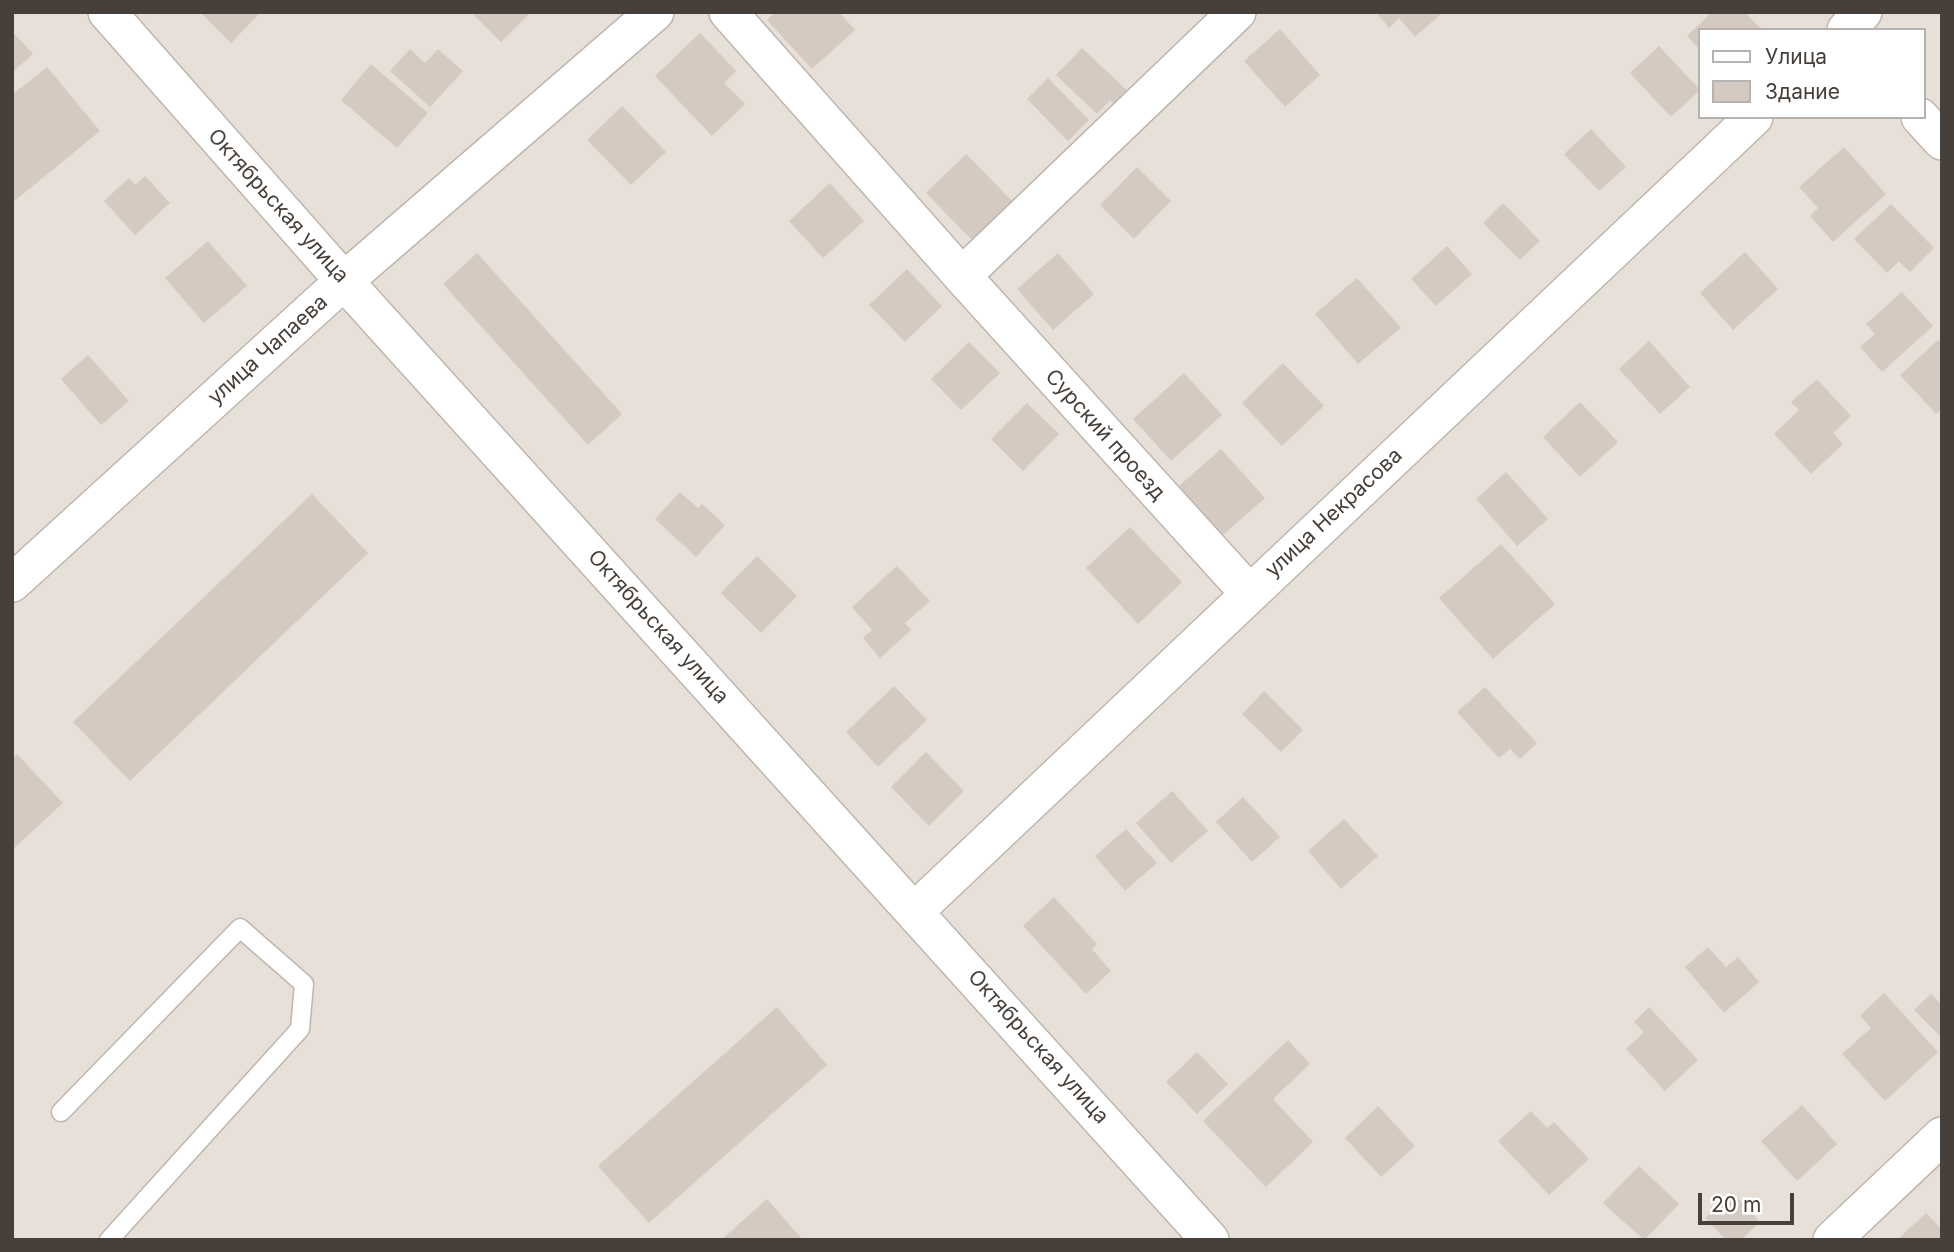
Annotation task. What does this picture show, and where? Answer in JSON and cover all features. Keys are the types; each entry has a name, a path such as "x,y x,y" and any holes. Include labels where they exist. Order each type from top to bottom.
{"street":[{"name":"Октябрьская улица","path":"107,12 345,281 1210,1240"},
{"name":"улица Чапаева","path":"12,583 345,281 655,12"},
{"name":"Сурский проезд","path":"728,12 1249,593"},
{"path":"962,276 1237,12"},
{"path":"1825,12 1837,28"},
{"path":"1848,28 1863,12"},
{"name":"улица Некрасова","path":"915,911 1752,119"},
{"path":"1922,119 1942,141"},
{"path":"1832,1240 1942,1136"}],"lane":[{"path":"61,1112 240,928 304,984 300,1029 109,1240"}],"shaded area":[{"path":"12,12 1942,12 1942,1240 12,1240"}],"building":[{"path":"200,12 261,12 231,43"},
{"path":"471,12 531,12 501,42"},
{"path":"776,12 839,12 855,30 812,69 767,20"},
{"path":"1376,12 1441,14 1415,37 1399,18 1389,28"},
{"path":"1712,12 1745,12 1760,28 1699,28 1699,49 1687,36"},
{"path":"1280,29 1320,75 1285,107 1244,61"},
{"path":"12,31 33,54 12,73"},
{"path":"700,33 736,71 724,83 745,104 712,136 655,76"},
{"path":"1659,46 1699,91 1671,117 1630,73"},
{"path":"1082,48 1132,95 1118,108 1110,100 1097,114 1056,75"},
{"path":"410,49 425,63 438,49 463,71 430,107 390,71"},
{"path":"371,64 428,113 397,148 341,100"},
{"path":"47,67 100,131 12,203 12,95"},
{"path":"1048,78 1089,120 1068,141 1027,99"},
{"path":"622,106 666,152 631,185 587,140"},
{"path":"1591,129 1626,167 1599,191 1564,154"},
{"path":"1844,147 1886,194 1833,242 1810,216 1818,208 1799,187"},
{"path":"966,154 1014,203 974,242 926,193"},
{"path":"1137,167 1171,201 1134,239 1100,205"},
{"path":"145,176 170,203 135,235 104,201 129,178 135,185"},
{"path":"830,183 864,221 823,258 789,221"},
{"path":"1503,203 1540,241 1520,260 1483,223"},
{"path":"1891,204 1934,248 1910,272 1899,261 1887,273 1854,239"},
{"path":"208,241 247,286 204,323 165,278"},
{"path":"1447,246 1472,274 1436,306 1411,279"},
{"path":"1745,252 1778,289 1733,330 1700,293"},
{"path":"477,253 622,414 588,445 443,284"},
{"path":"1058,253 1094,294 1053,330 1017,289"},
{"path":"907,269 942,306 905,342 869,305"},
{"path":"1357,278 1401,328 1358,364 1315,314"},
{"path":"1902,292 1933,326 1882,372 1860,347 1875,334 1866,324"},
{"path":"1938,340 1942,344 1942,409 1936,414 1900,375"},
{"path":"1649,341 1690,387 1660,414 1619,369"},
{"path":"969,342 1000,373 961,410 931,379"},
{"path":"88,355 129,401 101,425 61,379"},
{"path":"1283,363 1324,406 1282,446 1242,403"},
{"path":"1184,373 1222,415 1171,461 1133,419"},
{"path":"1817,379 1851,416 1833,433 1843,444 1811,474 1774,434 1799,410 1791,402"},
{"path":"1580,402 1618,442 1580,477 1543,437"},
{"path":"1027,403 1059,434 1023,471 991,439"},
{"path":"1221,449 1265,498 1223,535 1179,486"},
{"path":"1506,472 1548,519 1517,546 1476,499"},
{"path":"680,492 698,508 702,504 725,525 696,557 655,519"},
{"path":"312,494 368,553 130,781 73,722"},
{"path":"1130,527 1182,582 1138,624 1086,568"},
{"path":"1501,544 1555,604 1493,659 1439,598"},
{"path":"757,556 797,596 761,633 721,593"},
{"path":"897,566 930,601 905,623 911,630 880,658 863,638 872,630 852,607"},
{"path":"894,686 927,720 878,767 846,732"},
{"path":"1485,687 1537,743 1520,759 1510,749 1499,758 1457,712"},
{"path":"1264,691 1303,730 1281,752 1242,714"},
{"path":"926,752 964,791 929,826 891,787"},
{"path":"17,754 63,803 12,850 12,759"},
{"path":"1172,791 1208,831 1171,863 1136,823"},
{"path":"1243,797 1280,837 1252,862 1216,822"},
{"path":"1344,819 1378,856 1341,889 1308,851"},
{"path":"1126,829 1157,863 1125,891 1095,856"},
{"path":"1054,897 1097,944 1092,949 1111,971 1086,994 1023,926"},
{"path":"1708,947 1726,967 1738,957 1759,982 1724,1013 1685,967"},
{"path":"1884,993 1938,1052 1885,1101 1842,1054 1871,1028 1860,1016"},
{"path":"1931,994 1942,1005 1942,1038 1914,1010"},
{"path":"777,1007 827,1065 649,1223 598,1166"},
{"path":"1649,1007 1698,1060 1665,1091 1626,1049 1644,1032 1634,1022"},
{"path":"1288,1040 1310,1064 1273,1099 1313,1142 1266,1187 1203,1121"},
{"path":"1197,1052 1228,1084 1197,1114 1166,1082"},
{"path":"1802,1105 1837,1144 1797,1181 1761,1141"},
{"path":"1378,1106 1415,1146 1381,1177 1345,1138"},
{"path":"1531,1111 1547,1128 1554,1122 1589,1159 1549,1195 1498,1141"},
{"path":"1639,1166 1679,1204 1644,1240 1603,1203"},
{"path":"1732,1192 1760,1222 1741,1240 1726,1240 1705,1218"},
{"path":"767,1199 803,1240 721,1240"},
{"path":"1926,1213 1942,1230 1942,1240 1897,1240"}]}
